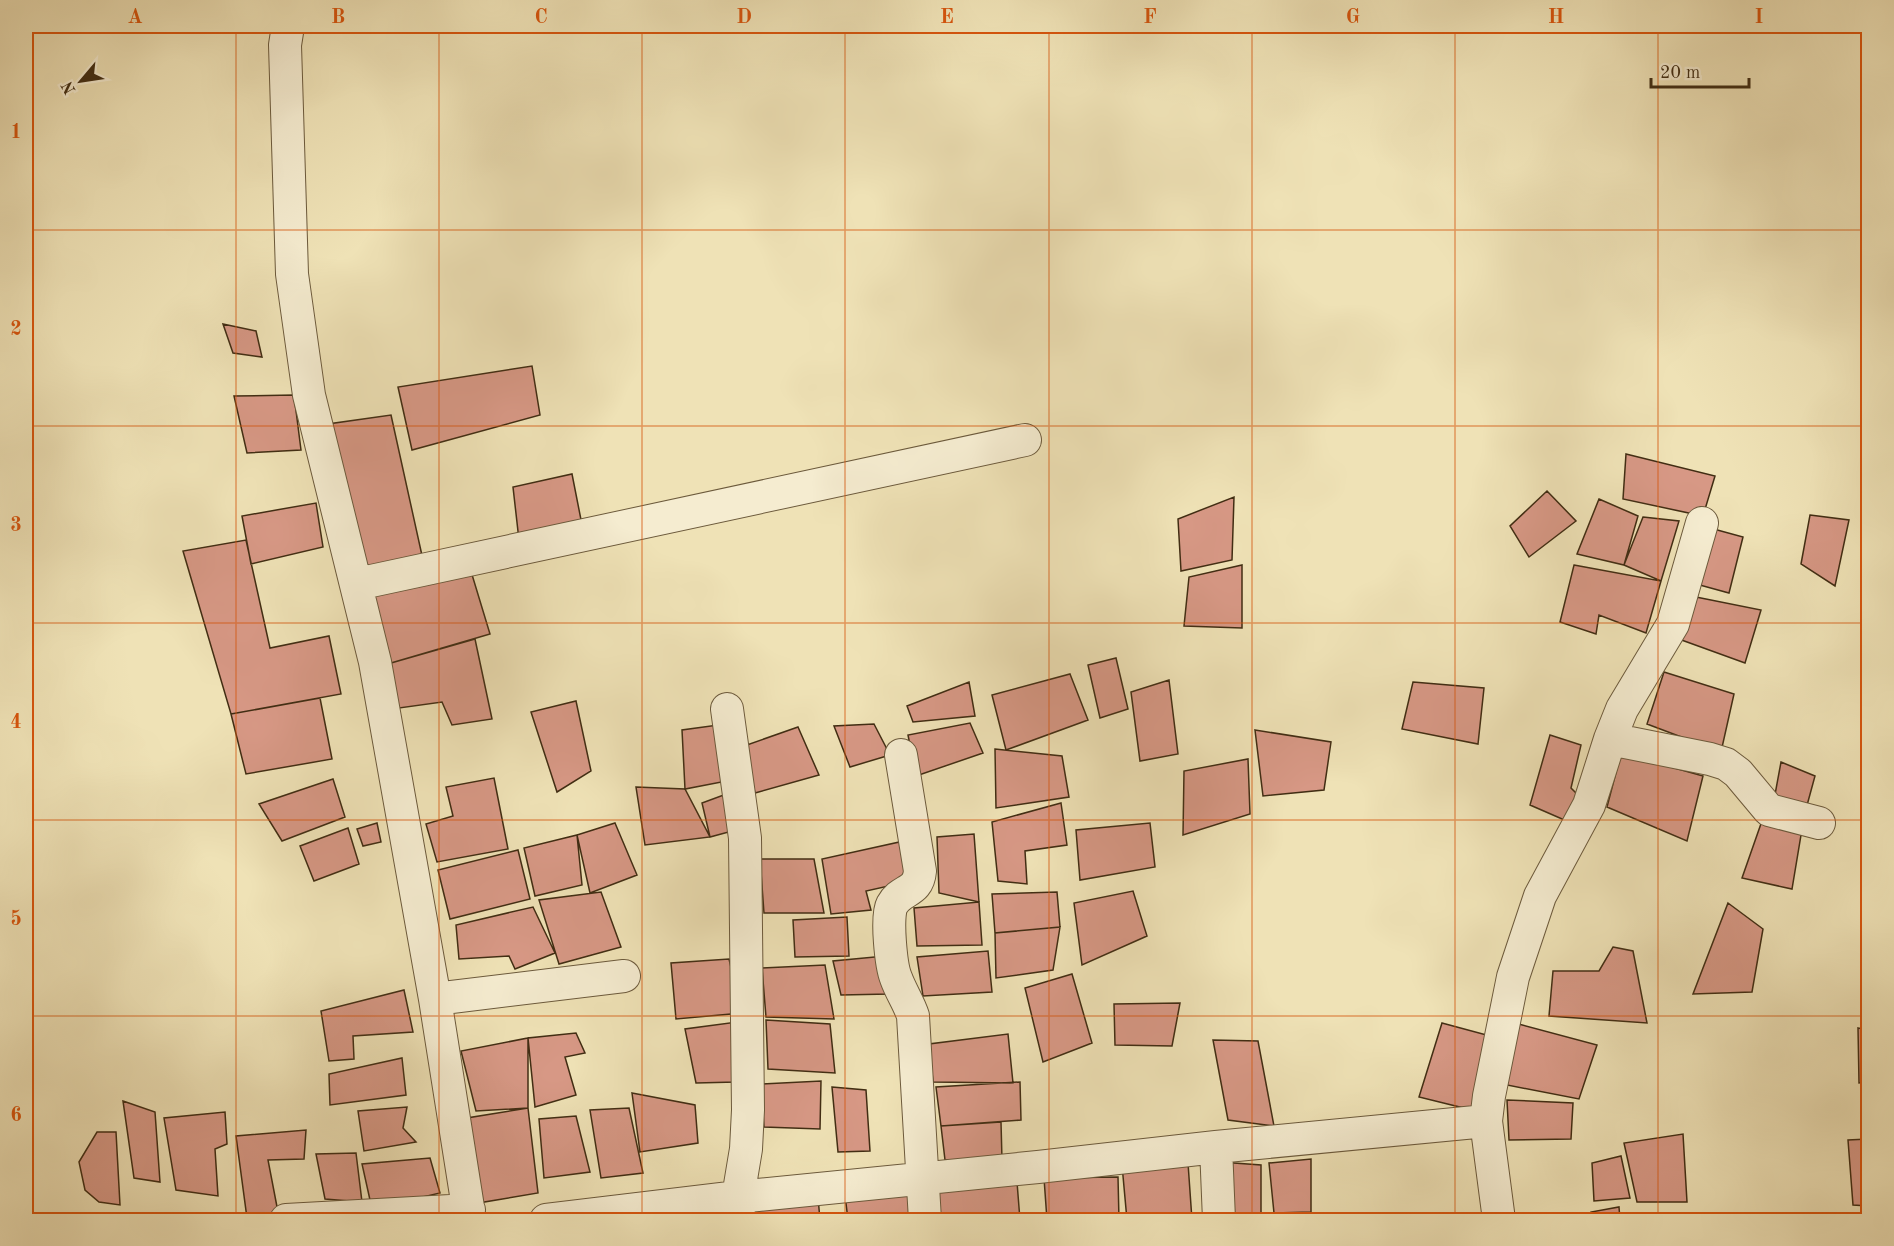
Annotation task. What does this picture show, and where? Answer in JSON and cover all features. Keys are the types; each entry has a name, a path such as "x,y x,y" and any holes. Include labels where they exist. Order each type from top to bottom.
{"street":[{"path":"286,1221 469,1215 435,999 375,662 309,395 292,274 285,45 288,26"},
{"path":"357,584 1025,440"},
{"path":"1499,1221 1486,1121 1513,977 1540,896 1589,805 1622,709 1673,624 1702,523"},
{"path":"726,710 745,838 748,1110 739,1209"},
{"path":"1610,739 1726,764 1738,773 1769,810 1819,823"},
{"path":"901,755 920,871 919,880 913,888 899,897 892,905 890,918 896,978 913,1017 925,1221"},
{"path":"435,999 624,976"},
{"path":"546,1221 739,1209 923,1179 1216,1147 1486,1121"},
{"path":"1216,1147 1219,1221"}],"building":[{"path":"223,324 256,331 262,357 233,353"},
{"path":"532,366 540,415 412,450 398,387"},
{"path":"294,395 301,450 247,453 234,396"},
{"path":"391,415 423,560 355,576 328,424"},
{"path":"1626,454 1715,476 1703,516 1623,499"},
{"path":"572,474 584,535 520,549 513,487"},
{"path":"1547,491 1576,521 1529,557 1510,526"},
{"path":"1234,497 1232,560 1181,571 1178,519"},
{"path":"1599,499 1638,516 1624,565 1577,554"},
{"path":"316,503 323,547 251,564 242,516"},
{"path":"1810,515 1849,520 1835,586 1801,564"},
{"path":"1643,517 1679,521 1661,581 1624,565"},
{"path":"1710,528 1743,537 1729,593 1696,584"},
{"path":"246,540 270,648 329,636 341,694 231,714 183,551"},
{"path":"1242,565 1242,628 1184,626 1189,577"},
{"path":"1574,565 1661,581 1646,633 1599,615 1596,634 1560,622"},
{"path":"470,568 490,634 391,663 371,596"},
{"path":"1691,596 1761,610 1745,663 1676,638"},
{"path":"475,639 492,719 452,725 442,702 392,709 391,663"},
{"path":"1116,658 1128,709 1100,718 1088,665"},
{"path":"1664,672 1734,694 1721,752 1647,724"},
{"path":"1070,674 1088,720 1006,750 992,695"},
{"path":"1169,680 1178,754 1140,761 1131,692"},
{"path":"969,682 975,716 913,722 907,706"},
{"path":"1413,682 1484,688 1478,744 1402,729"},
{"path":"320,698 332,759 246,774 231,714"},
{"path":"576,701 591,771 557,792 531,712"},
{"path":"970,723 983,753 916,776 908,735"},
{"path":"874,724 890,755 850,767 834,726"},
{"path":"718,725 732,780 685,789 682,730"},
{"path":"798,727 819,775 755,793 744,746"},
{"path":"1255,730 1331,742 1324,790 1263,796"},
{"path":"1550,735 1581,745 1571,788 1581,798 1569,822 1530,805"},
{"path":"995,749 1062,756 1069,797 996,808"},
{"path":"1621,753 1703,776 1687,841 1607,807"},
{"path":"1248,759 1250,814 1183,835 1184,771"},
{"path":"1781,762 1815,776 1806,809 1774,800"},
{"path":"494,778 508,849 437,862 426,824 453,816 446,787"},
{"path":"333,779 345,817 282,841 259,804"},
{"path":"636,787 685,789 710,837 645,845"},
{"path":"729,793 736,830 710,837 702,803"},
{"path":"1061,803 1067,845 1025,851 1027,884 998,881 992,822"},
{"path":"1763,818 1802,829 1792,889 1742,878"},
{"path":"377,823 381,842 363,846 357,829"},
{"path":"615,823 637,875 590,893 577,835"},
{"path":"1150,823 1155,867 1080,880 1076,830"},
{"path":"348,828 359,864 314,881 300,846"},
{"path":"974,834 979,902 939,893 937,837"},
{"path":"577,835 582,885 535,896 524,848"},
{"path":"904,841 911,881 866,891 871,910 831,914 822,859"},
{"path":"518,850 530,899 450,919 438,870"},
{"path":"760,859 814,859 824,913 764,913"},
{"path":"1133,891 1147,936 1082,965 1074,903"},
{"path":"601,892 621,947 559,964 539,900"},
{"path":"1057,892 1060,927 995,933 992,894"},
{"path":"979,902 982,945 917,946 914,908"},
{"path":"1728,903 1763,929 1752,992 1693,994"},
{"path":"533,907 555,953 515,969 509,956 459,959 456,925"},
{"path":"847,917 849,956 795,957 793,920"},
{"path":"1060,927 1053,970 996,978 995,933"},
{"path":"1613,947 1633,951 1647,1023 1549,1016 1553,971 1599,971"},
{"path":"988,951 992,992 923,996 917,957"},
{"path":"885,956 889,994 841,995 833,961"},
{"path":"729,959 742,1013 676,1019 671,963"},
{"path":"825,965 834,1019 766,1017 762,968"},
{"path":"1072,974 1092,1043 1043,1062 1025,988"},
{"path":"1866,980 1868,980 1868,1024 1862,1023"},
{"path":"404,990 413,1032 353,1036 354,1059 329,1061 321,1011"},
{"path":"1180,1003 1172,1046 1115,1045 1114,1004"},
{"path":"766,1020 830,1024 835,1073 768,1069"},
{"path":"737,1022 736,1082 696,1083 685,1029"},
{"path":"1442,1023 1494,1037 1472,1110 1419,1097"},
{"path":"1515,1023 1597,1045 1579,1099 1502,1084"},
{"path":"1858,1028 1868,1030 1868,1082 1859,1083"},
{"path":"576,1033 585,1053 565,1057 576,1095 535,1107 528,1038"},
{"path":"1008,1034 1013,1083 933,1082 929,1044"},
{"path":"528,1038 528,1108 476,1111 461,1051"},
{"path":"1213,1040 1258,1041 1274,1126 1228,1120"},
{"path":"402,1058 406,1095 330,1105 329,1074"},
{"path":"821,1081 820,1129 764,1127 761,1084"},
{"path":"1020,1082 1021,1120 941,1126 936,1087"},
{"path":"832,1087 866,1090 870,1151 838,1152"},
{"path":"632,1093 695,1105 698,1143 640,1152"},
{"path":"1507,1100 1573,1103 1571,1139 1509,1140"},
{"path":"123,1101 155,1112 160,1182 134,1178"},
{"path":"407,1107 403,1128 416,1142 364,1151 358,1111"},
{"path":"528,1108 538,1193 472,1204 467,1118"},
{"path":"629,1108 643,1173 601,1178 590,1110"},
{"path":"225,1112 227,1144 215,1149 218,1196 176,1190 164,1118"},
{"path":"576,1116 590,1172 544,1178 539,1119"},
{"path":"1001,1122 1002,1160 945,1160 941,1126"},
{"path":"306,1130 304,1159 268,1160 278,1212 247,1218 236,1136"},
{"path":"97,1132 116,1132 120,1205 99,1202 85,1190 79,1162"},
{"path":"1683,1134 1687,1202 1637,1202 1624,1143"},
{"path":"1868,1139 1868,1206 1853,1205 1848,1140"},
{"path":"356,1153 362,1202 325,1199 316,1154"},
{"path":"1621,1156 1630,1198 1594,1201 1592,1163"},
{"path":"430,1158 440,1193 372,1209 362,1164"},
{"path":"1311,1159 1311,1212 1274,1213 1269,1163"},
{"path":"1220,1162 1261,1165 1261,1220 1223,1220"},
{"path":"1188,1163 1192,1220 1127,1220 1122,1165"},
{"path":"1118,1177 1119,1220 1047,1220 1044,1178"},
{"path":"1017,1182 1020,1220 937,1220 934,1184"},
{"path":"915,1187 914,1220 848,1220 845,1195"},
{"path":"818,1197 820,1220 752,1220 750,1204"},
{"path":"1619,1207 1620,1220 1592,1220 1591,1212"},
{"path":"718,1215 718,1220 657,1220"}]}
